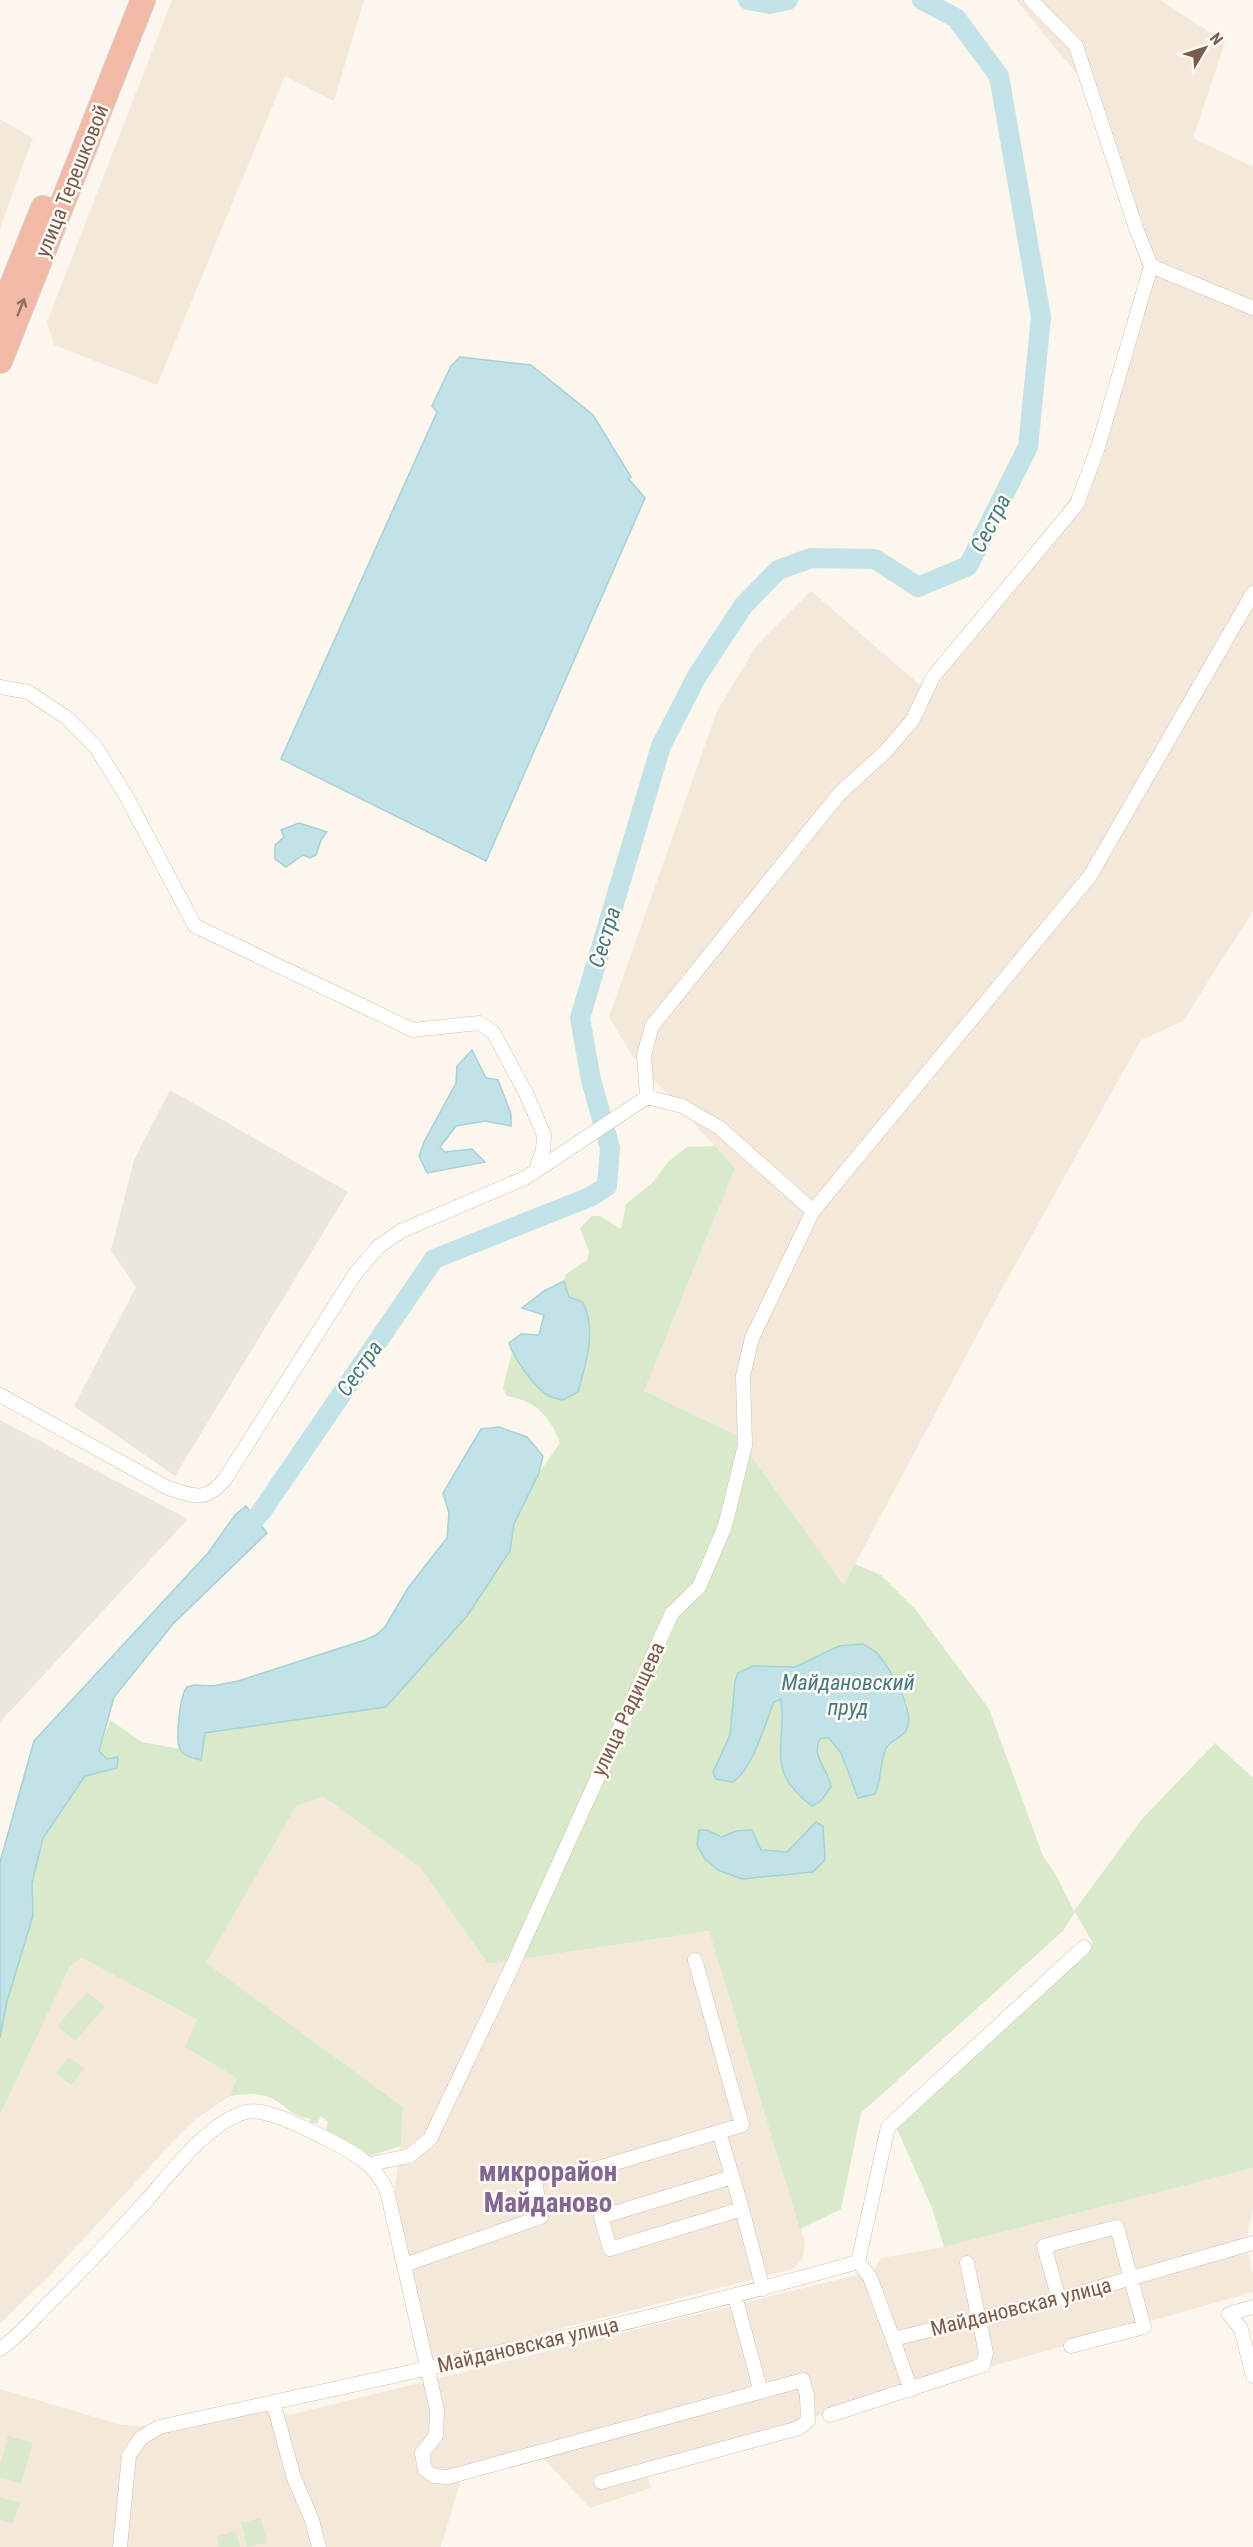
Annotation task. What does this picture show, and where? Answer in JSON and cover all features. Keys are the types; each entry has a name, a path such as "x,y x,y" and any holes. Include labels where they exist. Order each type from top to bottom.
{"highway":[{"name":"улица Терешковой","path":"0,315 127,0"},
{"name":"улица Терешковой","path":"0,361 142,0"}],"street":[{"path":"647,1097 644,1055 651,1026 840,793 885,752 912,721 933,677 1077,504 1098,447 1151,266 1136,228 1076,46 1031,0"},
{"path":"1151,266 1253,308"},
{"name":"улица Радищева","path":"370,2164 409,2156 430,2139 512,1967 672,1613 699,1587 725,1526 745,1445 742,1376 752,1338 813,1211 1090,876 1253,593"},
{"path":"0,687 28,692 67,718 95,746 125,794 195,926 413,1030 479,1023 493,1032 526,1093 544,1135 539,1168"},
{"path":"0,1395 168,1488 197,1497 210,1493 218,1488 225,1479 355,1274 378,1247 402,1231 525,1178 647,1097 682,1106 720,1128 813,1211"},
{"path":"911,2390 870,2277 858,2262 888,2127 1084,1947"},
{"path":"579,2174 742,2125 695,1960"},
{"name":"Майдановская улица","path":"0,2349 13,2340 67,2286 194,2147 213,2131 245,2112 260,2111 307,2129 356,2154 370,2164 381,2177 387,2191 426,2369 764,2289 858,2262"},
{"path":"719,2132 764,2289"},
{"path":"732,2177 601,2217 610,2249 742,2209"},
{"path":"404,2265 541,2217 536,2187"},
{"path":"1059,2299 1044,2247 1117,2227 1144,2327 1071,2346"},
{"name":"Майдановская улица","path":"893,2339 1059,2299 1253,2243"},
{"path":"830,2415 982,2365 986,2353 967,2263"},
{"path":"735,2296 761,2392"},
{"path":"1253,2307 1229,2314 1241,2329 1253,2376"},
{"path":"120,2547 129,2455 141,2438 159,2427 426,2369 437,2410 436,2436 422,2452 425,2470 434,2476 448,2477 803,2380 807,2395 808,2421 799,2428 601,2482"},
{"path":"273,2402 294,2478 312,2520 319,2547"}],"shaded area":[{"path":"172,0 364,0 334,101 285,76 157,385 54,345 47,322"},
{"path":"1016,0 1160,0 1225,42 1193,138 1253,167 1253,911 1183,1021 1141,1040 1000,1292 844,1585 736,1435 644,1391 735,1168 633,1057 609,1017 717,711 757,645 811,591 920,685 1028,558 1077,488 1128,330 1142,267 1080,78"},
{"path":"0,119 33,138 0,228"},
{"path":"170,1090 348,1192 175,1476 74,1406 136,1287 111,1250 134,1160"},
{"path":"0,1420 188,1519 0,1722"},
{"path":"324,1797 420,1867 488,1964 709,1931 805,2243 803,2258 798,2264 793,2269 439,2360 431,2360 392,2207 401,2146 403,2107 205,1963 296,1806"},
{"path":"82,1958 198,2021 185,2047 237,2078 230,2096 197,2118 179,2135 53,2272 0,2324 0,2115 70,1966"},
{"path":"1253,2168 1253,2209 1246,2242 1253,2276 1253,2292 645,2465 651,2488 590,2508 537,2452 463,2472 441,2547 0,2547 0,2389 122,2425 169,2427 259,2409 289,2415 873,2271 881,2258 944,2247"}],"green space":[{"path":"715,1146 735,1168 644,1391 736,1435 844,1585 855,1564 881,1575 915,1609 989,1709 1043,1856 1056,1875 1074,1911 1143,1818 1215,1743 1253,1778 1253,2168 944,2247 932,2208 897,2129 1093,1943 1075,1912 1063,1931 861,2113 841,2209 800,2229 709,1931 488,1964 420,1867 324,1797 296,1806 206,1963 403,2107 401,2146 366,2157 326,2131 328,2122 321,2116 317,2124 309,2122 311,2119 294,2113 279,2102 263,2095 230,2096 237,2078 185,2047 197,2020 82,1958 70,1966 0,2115 0,2038 7,2001 33,1916 32,1883 43,1838 85,1776 107,1759 99,1751 110,1720 142,1742 180,1749 189,1758 201,1759 205,1734 386,1707 467,1616 510,1551 514,1524 539,1473 560,1443 552,1425 541,1411 526,1401 507,1396 503,1388 512,1352 535,1383 569,1298 564,1281 566,1274 587,1260 589,1252 580,1228 592,1216 600,1216 621,1229 626,1204 652,1183 668,1162 687,1147","holes":["839,1646 877,1653 908,1705 906,1732 892,1743 884,1754 879,1786 851,1783 841,1753 830,1738 821,1738 817,1749 817,1754 830,1778 781,1763 781,1699 774,1702 750,1760 713,1772 730,1735 753,1666 795,1667","707,1830 761,1850 697,1845"]},
{"path":"87,1992 105,2007 75,2041 57,2026"},
{"path":"69,2057 84,2069 71,2085 56,2073"},
{"path":"8,2436 33,2443 21,2484 0,2477 0,2464"},
{"path":"0,2497 20,2503 13,2524 0,2520"},
{"path":"261,2518 267,2543 247,2547 241,2523"},
{"path":"236,2531 240,2547 219,2547 217,2536"}],"water":[{"path":"460,357 531,365 593,415 631,477 628,478 645,498 486,861 281,759 437,412 432,406 451,366"},
{"path":"299,823 327,832 321,840 316,855 310,858 303,855 286,867 275,859 275,845 284,837 281,830"},
{"path":"472,1050 486,1078 498,1080 511,1114 511,1126 485,1121 456,1126 440,1147 445,1152 472,1149 485,1162 427,1173 419,1156 424,1142 456,1083 457,1066"},
{"path":"564,1281 569,1297 583,1302 590,1335 587,1358 578,1392 563,1400 549,1396 538,1387 520,1365 509,1343 521,1334 539,1335 544,1315 522,1308 544,1291"},
{"path":"499,1427 527,1437 543,1456 539,1473 514,1524 510,1551 467,1616 386,1707 205,1733 201,1760 184,1754 180,1749 178,1727 180,1707 187,1687 213,1686 238,1681 365,1640 376,1635 385,1627 408,1588 447,1538 449,1513 443,1493 481,1429"},
{"path":"246,1506 267,1533 173,1624 114,1697 99,1751 107,1759 118,1757 117,1768 85,1776 43,1838 32,1883 33,1916 7,2001 0,2038 0,1862 34,1741 208,1553 235,1515"},
{"name":"Майдановский пруд","path":"863,1644 878,1654 889,1670 901,1691 908,1713 906,1731 886,1749 875,1794 858,1798 841,1753 829,1738 821,1738 817,1751 831,1787 821,1801 812,1806 797,1793 783,1769 781,1699 774,1702 752,1757 740,1776 733,1782 716,1779 713,1772 730,1735 735,1681 738,1673 753,1666 795,1667 839,1646"},
{"path":"816,1822 823,1826 825,1860 813,1872 742,1879 718,1870 705,1859 697,1845 699,1830 707,1830 722,1837 736,1831 752,1830 761,1850 787,1852"}],"waterway":[{"name":"Сестра","path":"748,0 770,4 788,0"},
{"name":"Сестра","path":"239,1537 261,1512 434,1259 590,1197 607,1186 610,1148 591,1080 580,1018 661,746 697,676 743,606 778,570 811,558 875,559 918,587 968,566 1028,447 1041,317 999,76 956,18 922,0"}],"district":[{"name":"микрорайон Майданово","path":"548,2188"}]}
